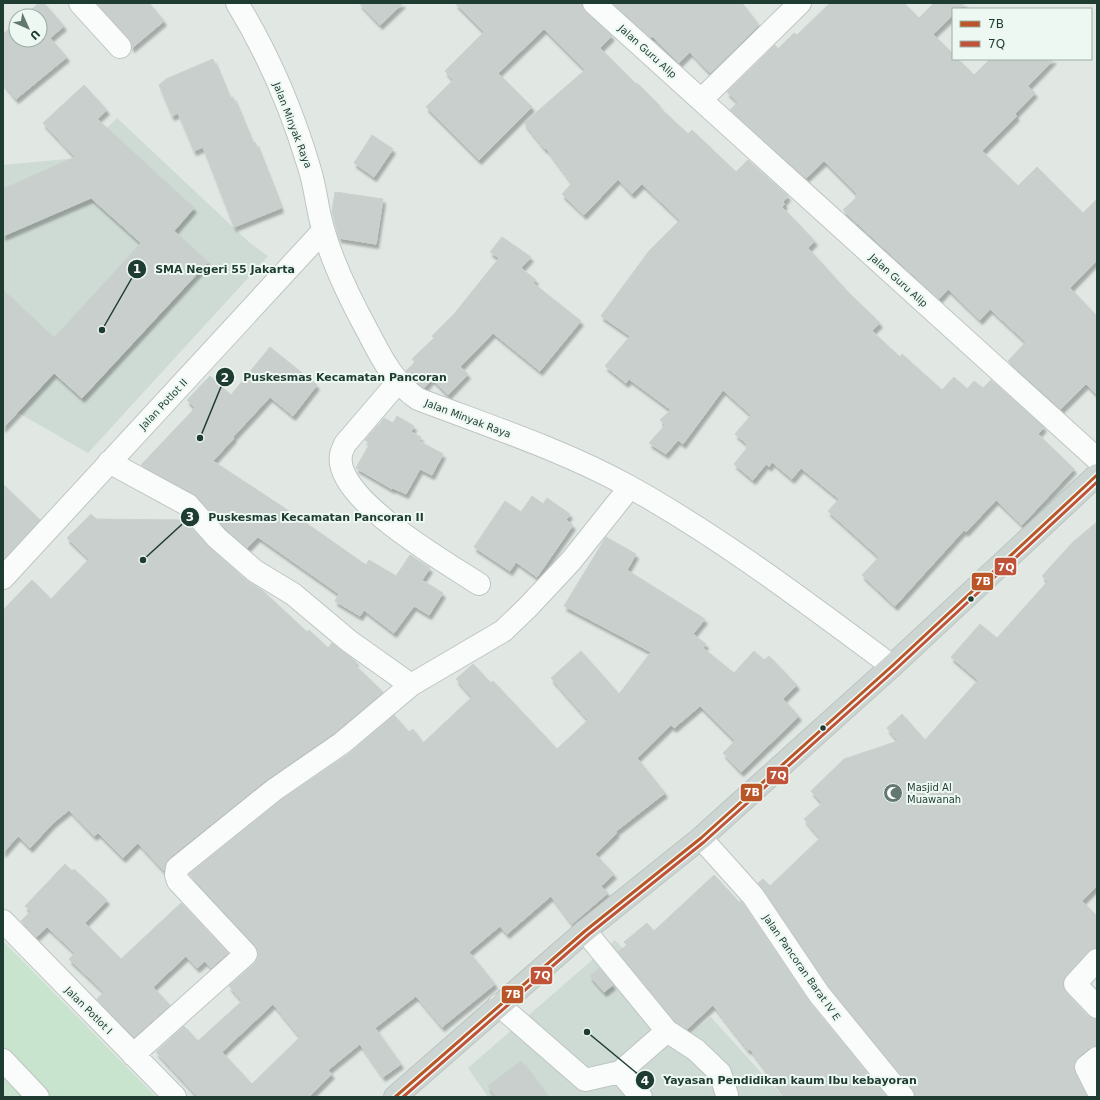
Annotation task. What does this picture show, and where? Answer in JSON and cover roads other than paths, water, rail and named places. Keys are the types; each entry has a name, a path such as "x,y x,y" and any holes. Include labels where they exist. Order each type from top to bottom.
{"main road":[{"path":"395,1097 585,931 701,838 892,666 1097,476"}],"street":[{"path":"80,3 120,47"},
{"name":"Jalan Minyak Raya","path":"237,3 257,36 295,124 310,168 323,231 344,288 384,362 398,382 418,399 569,457 630,487 753,563 892,666"},
{"name":"Jalan Guru Alip","path":"594,3 1097,460"},
{"path":"701,100 800,3"},
{"name":"Jalan Potlot II","path":"3,578 323,231"},
{"path":"398,382 345,444 340,456 342,469 364,502 385,521 479,584"},
{"path":"109,462 188,505 217,538 255,571 293,594 349,641 411,685"},
{"path":"133,1055 246,954 178,880 176,875 177,868 274,790 342,743 411,685 503,631 528,608 571,561 630,487"},
{"name":"Jalan Pancoran Barat IV E","path":"701,838 753,896 819,994 903,1097"},
{"name":"Jalan Potlot I","path":"3,921 175,1097"},
{"path":"585,931 667,1031 696,1050 720,1074 727,1095 726,1097"},
{"path":"1097,960 1075,984 1097,1007"},
{"path":"499,1006 585,1080 620,1072 667,1031"},
{"path":"1097,1058 1086,1066 1097,1089"},
{"path":"3,1060 38,1097"},
{"path":"620,1072 641,1097"}],"place":[{"name":"SMA Negeri 55 Jakarta","path":"102,330"},
{"name":"Puskesmas Kecamatan Pancoran","path":"200,438"},
{"name":"Puskesmas Kecamatan Pancoran II","path":"143,560"},
{"name":"Masjid Al Muawanah","path":"893,793"},
{"name":"Yayasan Pendidikan kaum Ibu kebayoran","path":"587,1032"}]}
